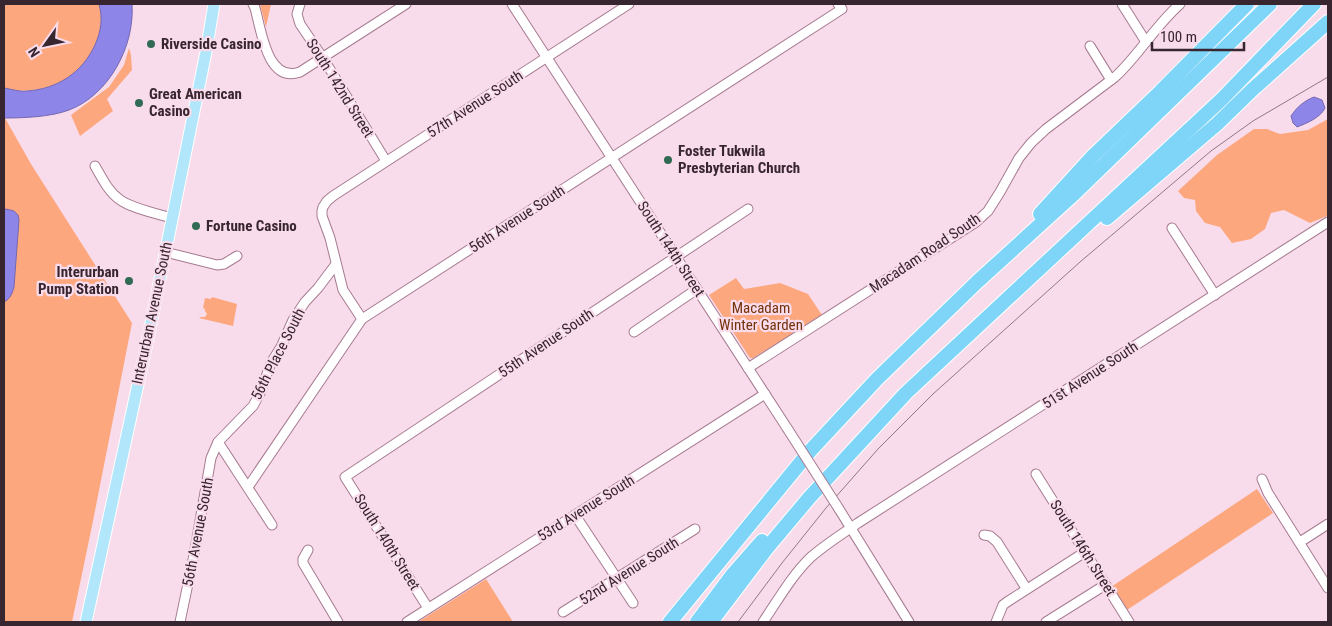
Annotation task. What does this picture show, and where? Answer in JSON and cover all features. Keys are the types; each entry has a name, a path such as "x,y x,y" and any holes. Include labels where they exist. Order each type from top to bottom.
{"highway":[{"path":"977,282 1094,156 1247,4"},
{"path":"670,622 810,450 896,360 977,282 1076,192 1248,27 1269,4"},
{"path":"711,622 767,548 809,498 906,393 1222,99 1314,4"},
{"path":"1253,89 1270,69 1328,12"},
{"path":"966,336 1025,292 1138,191 1217,124 1328,22"},
{"path":"697,622 733,574 760,543 809,498"}],"main road":[{"name":"Interurban Avenue South","path":"86,622 147,343 214,4"}],"street":[{"path":"253,4 270,58 278,69 289,75 300,72 406,4"},
{"name":"South 142nd Street","path":"300,4 297,14 300,24 386,161"},
{"name":"South 144th Street","path":"512,4 839,508 910,622"},
{"name":"57th Avenue South","path":"336,264 330,238 322,216 323,207 327,201 629,4"},
{"path":"1122,4 1146,42"},
{"name":"Macadam Road South","path":"748,368 976,222 988,211 1019,158 1031,144 1046,129 1112,80 1126,67 1180,4"},
{"name":"56th Avenue South","path":"248,487 362,319 612,158 840,7"},
{"path":"1090,46 1112,80"},
{"path":"95,166 112,192 120,200 172,218"},
{"name":"55th Avenue South","path":"345,477 748,209"},
{"name":"51st Avenue South","path":"851,528 1328,222"},
{"path":"1172,228 1215,295"},
{"path":"165,252 217,265 227,263 237,256"},
{"path":"336,264 343,290 362,319"},
{"name":"56th Place South","path":"218,442 252,406 260,393 271,363 281,347 293,320 336,264"},
{"path":"634,332 697,289"},
{"name":"53rd Avenue South","path":"407,622 765,394"},
{"path":"218,442 272,525"},
{"name":"56th Avenue South","path":"180,622 211,459 218,442"},
{"name":"South 146th Street","path":"1036,474 1129,622"},
{"name":"South 140th Street","path":"345,477 428,608"},
{"path":"1262,479 1268,493 1325,576 1328,588"},
{"path":"576,515 633,603"},
{"path":"1300,542 1328,524"},
{"path":"763,622 810,558 851,528"},
{"name":"52nd Avenue South","path":"563,612 695,529"},
{"path":"984,535 990,536 996,542 1026,588"},
{"path":"308,550 303,563 338,622"},
{"path":"996,622 1002,606 1026,588 1085,552"},
{"path":"1046,622 1105,585"}],"green space":[{"path":"4,4 99,4 101,15 101,25 97,40 86,62 72,76 54,85 34,90 14,90 5,118 31,164 132,323 72,622 4,622"},
{"path":"260,4 271,4 266,27"},
{"path":"129,48 132,70 107,99 113,111 80,136 71,115 109,87 124,65"},
{"path":"1328,119 1327,216 1310,223 1284,210 1271,213 1265,229 1251,239 1232,243 1220,227 1205,223 1196,211 1195,200 1184,198 1178,191 1217,155 1254,129 1267,129 1280,134 1308,130"},
{"name":"Macadam Winter Garden","path":"736,278 744,289 780,283 808,294 822,315 753,358 750,358 709,295"},
{"path":"212,297 237,304 233,326 199,318 205,317 207,314 203,308 205,298 211,299"},
{"path":"1257,489 1273,513 1127,610 1111,587"},
{"path":"486,579 513,622 418,622"}],"shaded area":[{"path":"99,4 132,4 132,20 124,52 117,67 107,81 83,103 69,110 46,116 4,118 4,88 24,91 48,87 67,78 83,64 90,55 99,35 101,20"},
{"path":"1314,97 1322,100 1325,108 1323,112 1309,122 1297,127 1293,123 1291,116 1307,100"},
{"path":"4,210 14,211 18,215 19,220 14,287 8,299 4,302"}],"tram line":[{"path":"738,622 826,508 878,449 933,394 1080,262 1211,151 1253,121 1328,77"}],"place":[{"name":"Riverside Casino","path":"151,44"},
{"name":"Great American Casino","path":"139,103"},
{"name":"Foster Tukwila Presbyterian Church","path":"668,160"},
{"name":"Fortune Casino","path":"196,226"},
{"name":"Interurban Pump Station","path":"129,281"}]}
